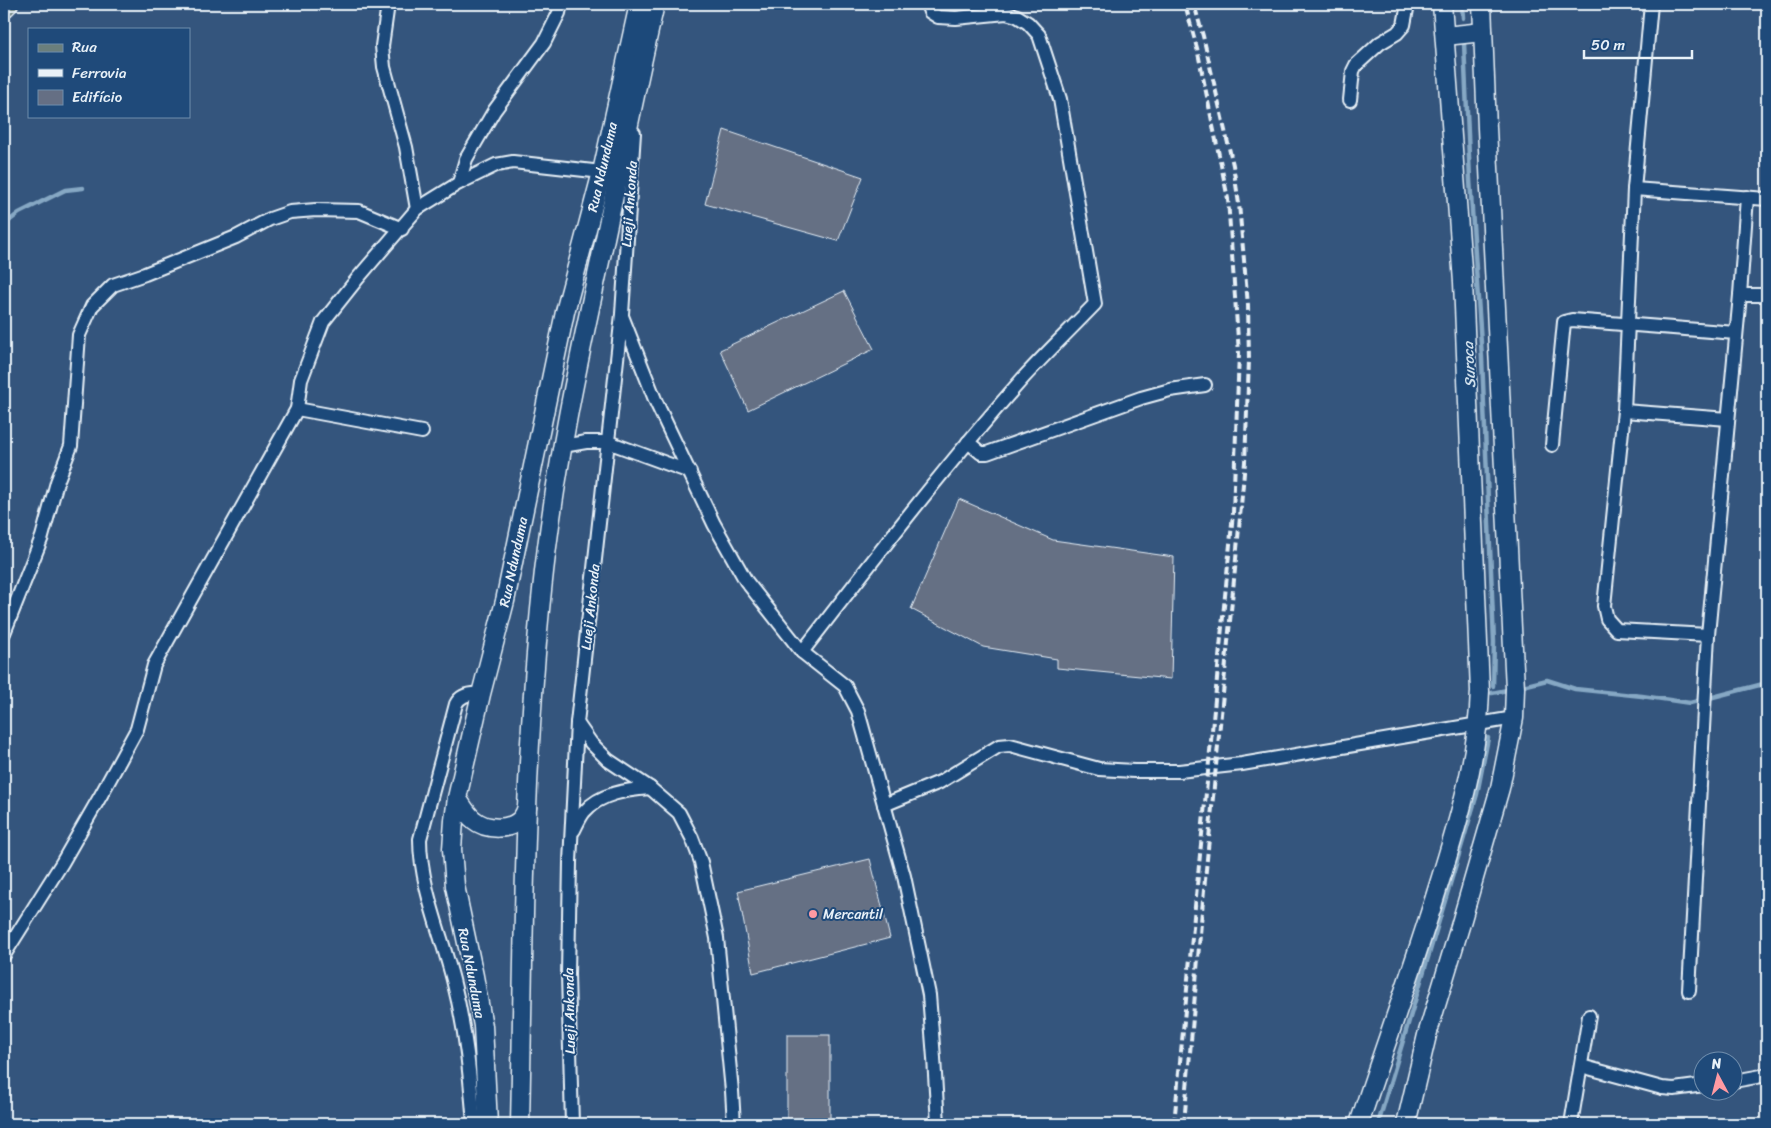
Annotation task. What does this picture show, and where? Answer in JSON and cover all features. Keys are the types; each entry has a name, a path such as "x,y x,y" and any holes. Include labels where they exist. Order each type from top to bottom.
{"main road":[{"path":"4,8 8,4"},
{"name":"Rua Ndunduma","path":"488,1124 482,1026 474,976 455,886 452,849 457,798 505,600 565,312 602,172 639,4"},
{"name":"Rua Ndunduma","path":"527,808 533,693 542,588 563,446 595,284 655,4"},
{"path":"1359,1124 1448,855 1467,786 1479,723 1480,691 1463,282 1442,4"},
{"path":"1406,1124 1427,1035 1500,788 1514,718 1515,688 1482,4"},
{"path":"1444,36 1483,32"},
{"path":"457,798 474,820 483,826 493,828 514,824 522,818 527,808"},
{"path":"520,1124 527,808"}],"street":[{"path":"388,4 382,39 384,67 406,147 417,209"},
{"path":"459,183 466,159 494,111 544,43 559,13 561,4"},
{"path":"802,652 968,442 1025,376 1095,304 1060,99 1039,36 1028,23 1017,16 1006,13 956,18 938,17 930,12 927,4"},
{"path":"1350,100 1353,71 1356,64 1380,43 1397,33 1404,25 1408,4"},
{"path":"1651,4 1634,189 1624,411 1604,606 1607,619 1617,630 1708,635"},
{"name":"Lueji Ankonda","path":"572,1124 568,974 577,723 622,314 637,90"},
{"path":"4,955 62,862 137,729 154,665 297,409 301,380 323,322 417,209 459,183 496,165 513,162 602,172"},
{"path":"1634,189 1767,198"},
{"path":"1689,991 1708,635 1740,295 1747,197"},
{"path":"4,633 42,537 57,482 71,446 79,335 92,306 113,284 145,274 236,237 270,219 290,212 316,210 359,212 402,229"},
{"path":"1740,295 1767,295"},
{"path":"622,314 656,402 714,524 746,581 802,652 845,686 858,711 904,876 928,995 938,1124"},
{"path":"1552,445 1564,322 1572,320 1736,333"},
{"path":"968,442 981,453 987,453 1141,398 1170,390 1205,385"},
{"path":"297,409 422,432"},
{"path":"1624,411 1728,419"},
{"path":"563,446 586,442 608,442 690,472"},
{"path":"474,1124 468,1049 454,984 424,875 420,856 420,840 456,704 459,698 465,695 472,693 481,694"},
{"path":"884,805 940,782 999,746 1010,745 1099,769 1134,771 1179,770 1242,764 1514,718"},
{"path":"577,723 591,743 608,760 650,788 678,813 692,838 702,862 717,938 734,1124"},
{"path":"572,834 583,813 597,801 611,794 650,788"},
{"path":"1571,1124 1589,1016"},
{"path":"1581,1066 1662,1088 1674,1089 1694,1086"},
{"path":"1744,1079 1767,1075"}],"building":[{"path":"724,130 863,177 838,241 705,204"},
{"path":"844,291 874,349 748,410 720,350"},
{"path":"959,499 1053,540 1174,557 1171,679 1057,668 1057,659 983,647 911,609"},
{"name":"Mercantil","path":"870,859 890,938 753,973 738,891"},
{"path":"787,1035 830,1035 830,1124 787,1124"}],"waterway":[{"name":"Suroca","path":"1462,4 1463,18"},
{"name":"Suroca","path":"1464,43 1470,180 1482,358 1494,642 1493,686"},
{"path":"4,225 19,213 65,190 83,188"},
{"path":"1519,687 1547,680 1575,689 1690,703 1767,683"},
{"path":"1492,693 1512,689"},
{"path":"1378,1124 1477,794 1488,738"}],"railway":[{"path":"1174,1124 1233,513 1239,353 1228,199 1197,48 1185,4"},
{"path":"1184,1124 1202,911 1245,462 1249,360 1248,305 1239,204 1233,165 1194,4"}],"place":[{"name":"Mercantil","path":"813,914"}]}
